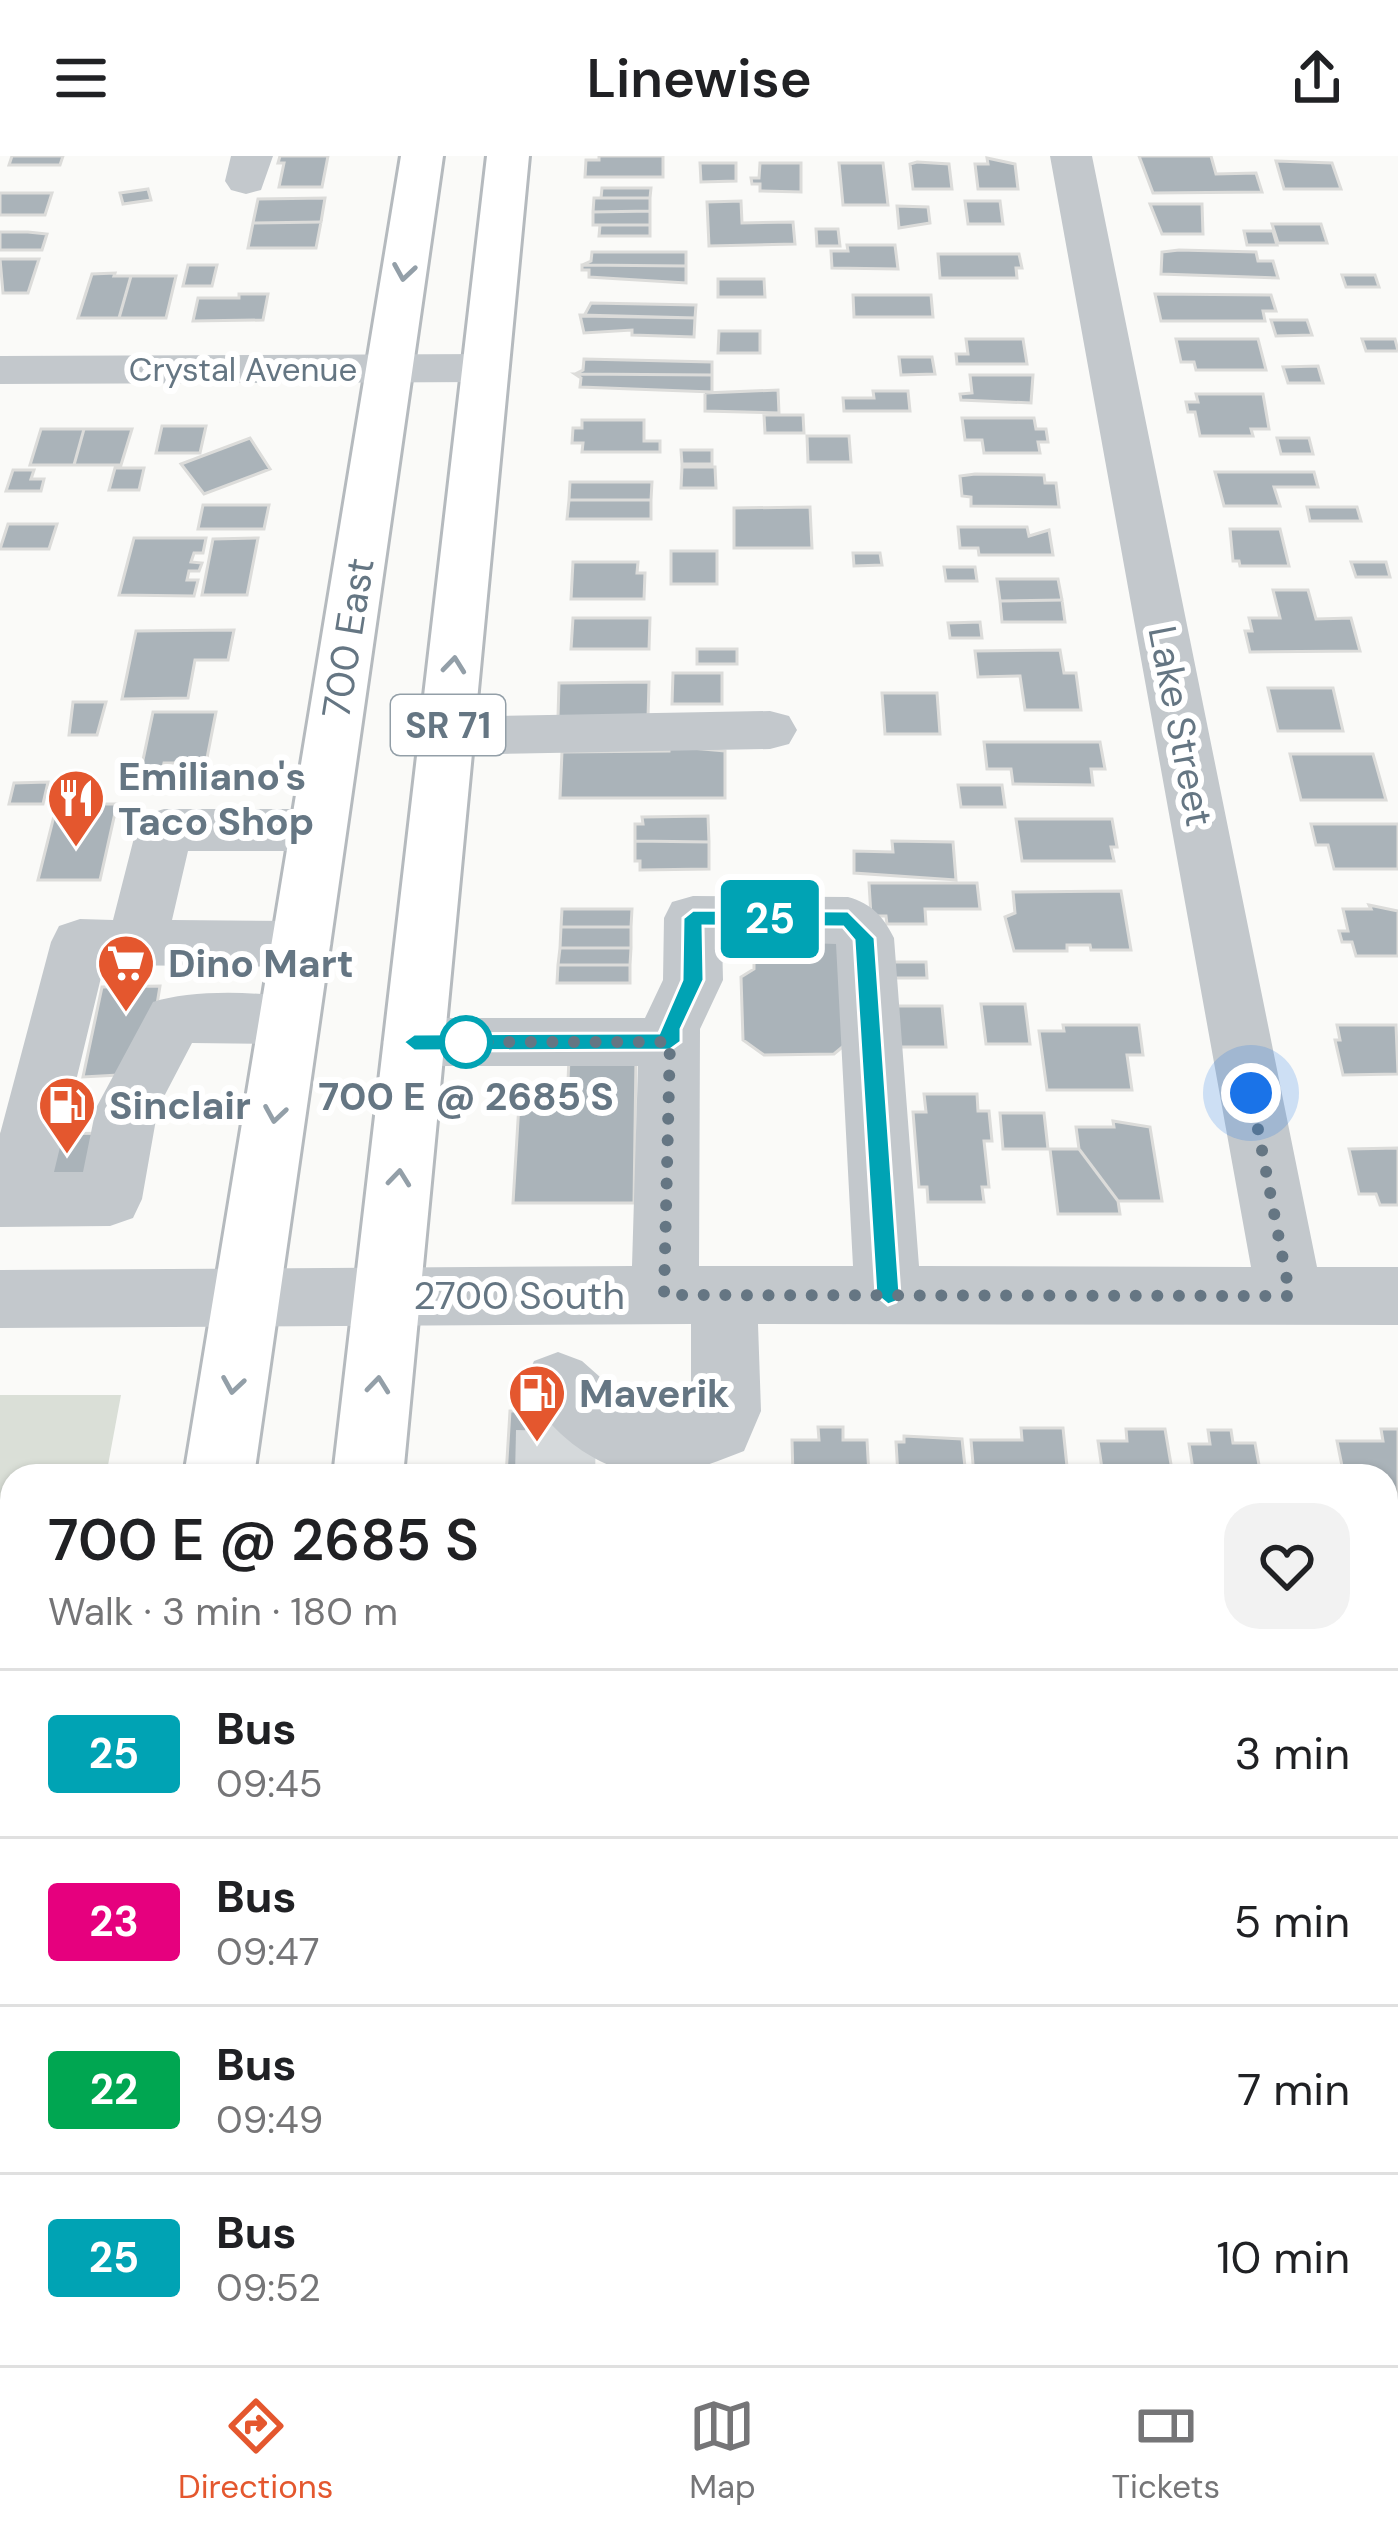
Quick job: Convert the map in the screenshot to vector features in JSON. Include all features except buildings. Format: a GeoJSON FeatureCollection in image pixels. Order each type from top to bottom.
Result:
{"type":"FeatureCollection","features":[{"type":"Feature","properties":{"kind":"main road","name":"700 East"},"geometry":{"type":"LineString","coordinates":[[221,1464],[422,156]]}},
{"type":"Feature","properties":{"kind":"main road","name":"SR 71"},"geometry":{"type":"LineString","coordinates":[[369,1464],[508,156]]}},
{"type":"Feature","properties":{"kind":"street","name":"Lake Street"},"geometry":{"type":"LineString","coordinates":[[1072,156],[1290,1296]]}},
{"type":"Feature","properties":{"kind":"street","name":"Crystal Avenue"},"geometry":{"type":"LineString","coordinates":[[0,370],[486,368]]}},
{"type":"Feature","properties":{"kind":"street"},"geometry":{"type":"LineString","coordinates":[[446,736],[770,730]]}},
{"type":"Feature","properties":{"kind":"street"},"geometry":{"type":"LineString","coordinates":[[175,1019],[164,943],[164,830],[318,830]]}},
{"type":"Feature","properties":{"kind":"street"},"geometry":{"type":"LineString","coordinates":[[561,1295],[557,1397],[608,1433],[649,1444],[693,1439],[719,1430],[726,1411],[694,1295],[670,1042],[670,1029],[693,980],[693,918],[848,919],[865,938],[888,1295]]}},
{"type":"Feature","properties":{"kind":"street"},"geometry":{"type":"LineString","coordinates":[[2,1299],[25,1200],[61,1108],[80,942],[301,944]]}},
{"type":"Feature","properties":{"kind":"street"},"geometry":{"type":"LineString","coordinates":[[61,1108],[175,1019],[289,1021]]}},
{"type":"Feature","properties":{"kind":"street"},"geometry":{"type":"LineString","coordinates":[[414,1042],[670,1042]]}},
{"type":"Feature","properties":{"kind":"street"},"geometry":{"type":"LineString","coordinates":[[25,1200],[110,1199],[61,1108]]}},
{"type":"Feature","properties":{"kind":"street","name":"2700 South"},"geometry":{"type":"LineString","coordinates":[[2,1299],[248,1294],[1398,1296]]}},
{"type":"Feature","properties":{"kind":"shaded area"},"geometry":{"type":"Polygon","coordinates":[[[0,1395],[121,1395],[108,1464],[0,1464],[0,1395]]]}},
{"type":"Feature","properties":{"kind":"tunnel"},"geometry":{"type":"LineString","coordinates":[[556,1434],[557,1411]]}},
{"type":"Feature","properties":{"kind":"tunnel"},"geometry":{"type":"LineString","coordinates":[[555,1464],[556,1431]]}},
{"type":"Feature","properties":{"kind":"bus line","name":"25"},"geometry":{"type":"LineString","coordinates":[[414,1042],[670,1042],[670,1029],[693,980],[693,918],[848,919],[865,938],[888,1295]]}},
{"type":"Feature","properties":{"kind":"place","name":"Emiliano's Taco Shop"},"geometry":{"type":"Point","coordinates":[76,849]}},
{"type":"Feature","properties":{"kind":"place","name":"Dino Mart"},"geometry":{"type":"Point","coordinates":[126,1014]}},
{"type":"Feature","properties":{"kind":"place","name":"700 E @ 2685 S"},"geometry":{"type":"Point","coordinates":[466,1042]}},
{"type":"Feature","properties":{"kind":"place","name":"Sinclair"},"geometry":{"type":"Point","coordinates":[67,1156]}},
{"type":"Feature","properties":{"kind":"place","name":"Maverik"},"geometry":{"type":"Point","coordinates":[537,1444]}},
{"type":"Feature","properties":{"kind":"route"},"geometry":{"type":"LineString","coordinates":[[466,1042],[670,1042],[664,1295],[1290,1296],[1251,1093]]}}]}
